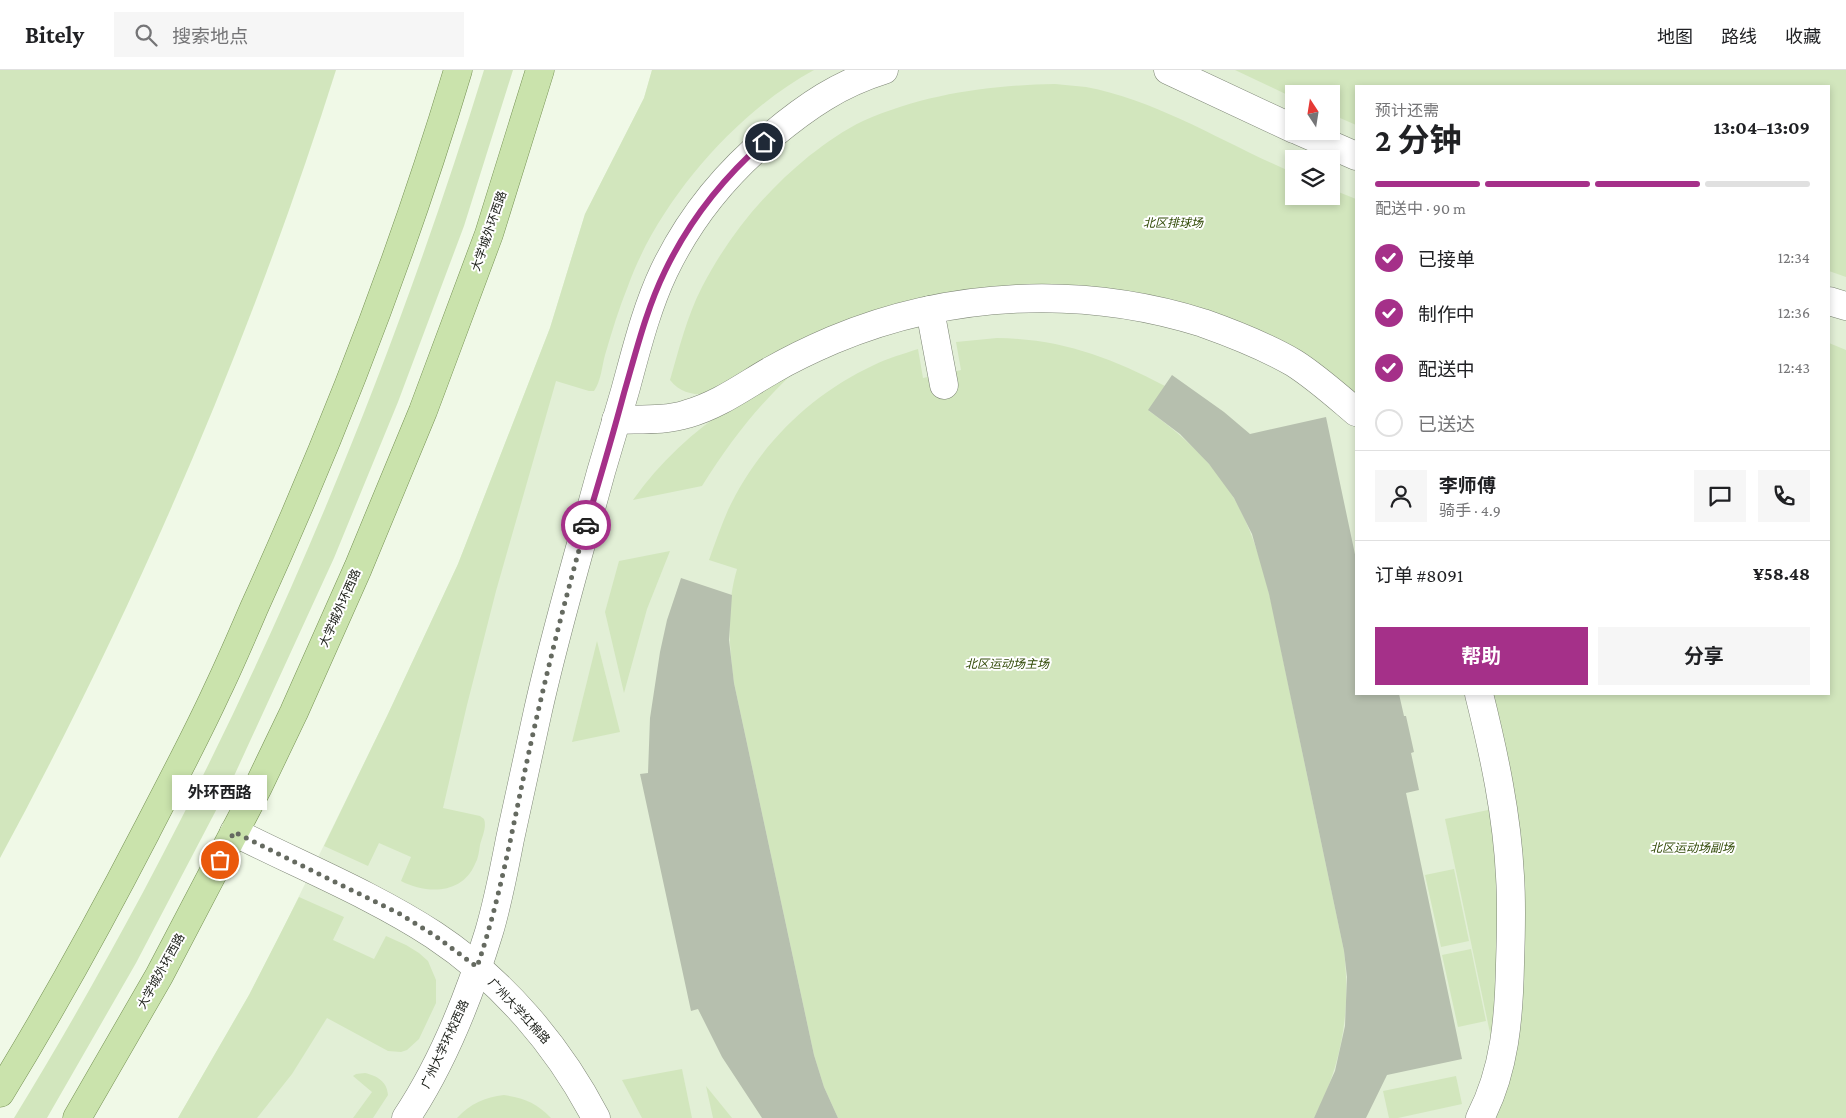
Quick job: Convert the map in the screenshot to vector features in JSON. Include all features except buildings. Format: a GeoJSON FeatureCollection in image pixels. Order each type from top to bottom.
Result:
{"type":"FeatureCollection","features":[{"type":"Feature","properties":{"kind":"main road"},"geometry":{"type":"LineString","coordinates":[[0,1094],[92,934],[182,762],[216,693],[277,558],[366,341],[431,157],[458,70]]}},
{"type":"Feature","properties":{"kind":"main road","name":"大学城外环西路"},"geometry":{"type":"LineString","coordinates":[[77,1118],[159,976],[234,832],[294,712],[358,568],[423,411],[489,234],[540,70]]}},
{"type":"Feature","properties":{"kind":"lane","name":"广州大学环校西路"},"geometry":{"type":"LineString","coordinates":[[406,1118],[422,1094],[463,1008],[489,931],[503,877],[533,733],[553,649],[642,330],[665,269],[717,188],[739,164],[794,116],[844,85],[884,70]]}},
{"type":"Feature","properties":{"kind":"lane"},"geometry":{"type":"LineString","coordinates":[[1168,70],[1285,125]]}},
{"type":"Feature","properties":{"kind":"lane"},"geometry":{"type":"LineString","coordinates":[[1320,140],[1355,156]]}},
{"type":"Feature","properties":{"kind":"lane"},"geometry":{"type":"LineString","coordinates":[[616,420],[672,418],[703,409],[730,396],[774,369],[832,340],[888,320],[930,310],[984,301],[1045,297],[1101,301],[1160,311],[1214,327],[1271,351],[1314,377],[1355,411]]}},
{"type":"Feature","properties":{"kind":"lane"},"geometry":{"type":"LineString","coordinates":[[1830,301],[1846,306]]}},
{"type":"Feature","properties":{"kind":"lane"},"geometry":{"type":"LineString","coordinates":[[930,310],[944,385]]}},
{"type":"Feature","properties":{"kind":"lane"},"geometry":{"type":"LineString","coordinates":[[1479,695],[1489,734],[1503,811],[1511,903],[1510,992],[1504,1046],[1491,1093],[1480,1118]]}},
{"type":"Feature","properties":{"kind":"lane","name":"广州大学红棉路"},"geometry":{"type":"LineString","coordinates":[[234,832],[400,914],[434,935],[477,967],[530,1021],[562,1060],[596,1118]]}},
{"type":"Feature","properties":{"kind":"shaded area"},"geometry":{"type":"Polygon","coordinates":[[[652,70],[1846,70],[1846,1118],[178,1118],[249,995],[388,714],[458,564],[550,328],[585,214],[644,98],[652,70]]]}},
{"type":"Feature","properties":{"kind":"green space"},"geometry":{"type":"Polygon","coordinates":[[[0,70],[336,70],[266,273],[228,373],[187,472],[98,667],[0,858],[0,70]]]}},
{"type":"Feature","properties":{"kind":"green space"},"geometry":{"type":"Polygon","coordinates":[[[484,70],[513,70],[464,226],[398,402],[334,558],[234,776],[136,963],[47,1118],[14,1118],[87,994],[156,868],[221,739],[282,609],[338,476],[391,342],[440,207],[484,70]]]}},
{"type":"Feature","properties":{"kind":"green space"},"geometry":{"type":"Polygon","coordinates":[[[652,70],[814,70],[785,88],[756,110],[703,162],[679,192],[641,254],[619,311],[600,378],[594,391],[556,381],[496,591],[443,808],[480,816],[484,819],[485,829],[478,858],[469,874],[461,882],[443,889],[421,888],[401,881],[411,857],[379,843],[368,866],[324,846],[458,564],[550,328],[585,214],[644,98],[652,70]]]}},
{"type":"Feature","properties":{"kind":"green space"},"geometry":{"type":"Polygon","coordinates":[[[1235,70],[1846,70],[1846,277],[1830,271],[1830,85],[1355,85],[1355,125],[1340,118],[1340,85],[1285,85],[1285,94],[1235,70]]]}},
{"type":"Feature","properties":{"kind":"green space","name":"北区排球场"},"geometry":{"type":"Polygon","coordinates":[[[1055,84],[1086,87],[1140,102],[1192,124],[1285,169],[1285,205],[1340,205],[1340,193],[1355,199],[1355,399],[1297,355],[1015,289],[705,395],[686,392],[670,380],[692,309],[702,287],[724,250],[762,200],[809,156],[835,137],[863,121],[886,112],[933,98],[1006,86],[1055,84]]]}},
{"type":"Feature","properties":{"kind":"green space","name":"北区运动场主场"},"geometry":{"type":"Polygon","coordinates":[[[997,338],[1042,342],[1084,351],[1124,366],[1165,386],[1149,411],[1185,440],[1207,462],[1227,487],[1246,522],[1269,592],[1344,951],[1346,995],[1342,1037],[1338,1058],[1324,1098],[1314,1118],[838,1118],[824,1087],[814,1055],[734,683],[730,612],[737,569],[709,560],[720,528],[740,487],[771,444],[808,407],[851,377],[885,360],[918,349],[923,378],[961,370],[956,342],[997,338]]]}},
{"type":"Feature","properties":{"kind":"green space","name":"北区运动场副场"},"geometry":{"type":"Polygon","coordinates":[[[1830,343],[1846,350],[1846,1118],[1490,1118],[1508,1071],[1489,695],[1830,695],[1830,343]]]}},
{"type":"Feature","properties":{"kind":"green space"},"geometry":{"type":"Polygon","coordinates":[[[793,373],[744,427],[702,486],[633,500],[666,460],[704,426],[739,401],[793,373]]]}},
{"type":"Feature","properties":{"kind":"green space"},"geometry":{"type":"Polygon","coordinates":[[[670,551],[647,609],[624,693],[605,612],[619,561],[670,551]]]}},
{"type":"Feature","properties":{"kind":"green space"},"geometry":{"type":"Polygon","coordinates":[[[597,641],[620,732],[572,742],[597,641]]]}},
{"type":"Feature","properties":{"kind":"green space"},"geometry":{"type":"Polygon","coordinates":[[[1493,809],[1502,886],[1494,1052],[1445,819],[1493,809]]]}},
{"type":"Feature","properties":{"kind":"green space"},"geometry":{"type":"Polygon","coordinates":[[[1454,869],[1469,941],[1441,947],[1425,875],[1454,869]]]}},
{"type":"Feature","properties":{"kind":"green space"},"geometry":{"type":"Polygon","coordinates":[[[299,897],[344,917],[333,940],[374,959],[386,936],[406,945],[428,961],[436,980],[436,1003],[419,1039],[407,1050],[401,1052],[388,1051],[327,1018],[292,1074],[257,1118],[178,1118],[249,995],[299,897]]]}},
{"type":"Feature","properties":{"kind":"green space"},"geometry":{"type":"Polygon","coordinates":[[[1471,949],[1486,1021],[1458,1027],[1442,955],[1471,949]]]}},
{"type":"Feature","properties":{"kind":"green space"},"geometry":{"type":"Polygon","coordinates":[[[682,1069],[692,1118],[642,1118],[622,1080],[682,1069]]]}},
{"type":"Feature","properties":{"kind":"green space"},"geometry":{"type":"Polygon","coordinates":[[[365,1073],[381,1080],[386,1086],[388,1095],[373,1118],[353,1118],[372,1092],[353,1076],[365,1073]]]}},
{"type":"Feature","properties":{"kind":"green space"},"geometry":{"type":"Polygon","coordinates":[[[1456,1076],[1462,1104],[1398,1118],[1389,1118],[1383,1091],[1456,1076]]]}},
{"type":"Feature","properties":{"kind":"green space"},"geometry":{"type":"Polygon","coordinates":[[[706,1086],[732,1118],[713,1118],[706,1086]]]}},
{"type":"Feature","properties":{"kind":"green space"},"geometry":{"type":"Polygon","coordinates":[[[504,1095],[530,1102],[541,1108],[551,1118],[457,1118],[478,1102],[490,1097],[504,1095]]]}},
{"type":"Feature","properties":{"kind":"way so far"},"geometry":{"type":"LineString","coordinates":[[220,860],[234,832],[400,914],[434,935],[477,967],[489,931],[505,868],[537,714],[586,525]]}},
{"type":"Feature","properties":{"kind":"place","name":"外环西路"},"geometry":{"type":"Point","coordinates":[220,860]}},
{"type":"Feature","properties":{"kind":"route"},"geometry":{"type":"LineString","coordinates":[[586,525],[642,330],[665,269],[695,219],[717,188],[739,164],[764,142]]}}]}
